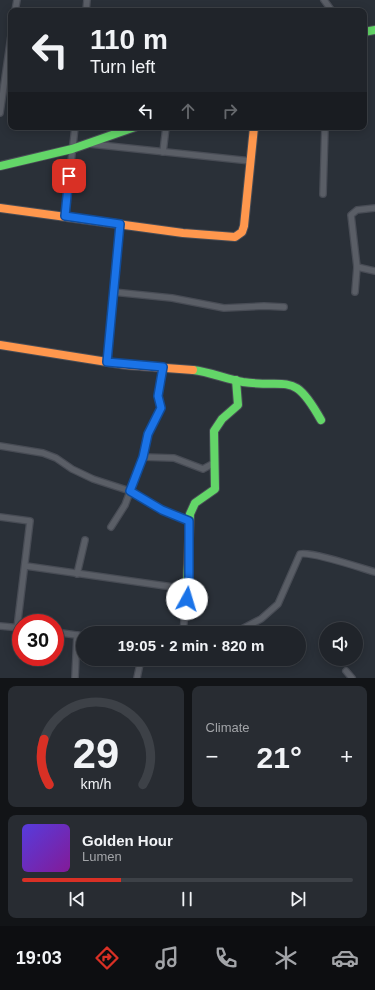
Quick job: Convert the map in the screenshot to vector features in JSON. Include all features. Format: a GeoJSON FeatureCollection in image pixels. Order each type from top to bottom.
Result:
{"type":"FeatureCollection","features":[{"type":"Feature","properties":{"kind":"street"},"geometry":{"type":"LineString","coordinates":[[0,113],[8,57]]}},
{"type":"Feature","properties":{"kind":"street"},"geometry":{"type":"LineString","coordinates":[[65,216],[75,130]]}},
{"type":"Feature","properties":{"kind":"street"},"geometry":{"type":"LineString","coordinates":[[0,166],[72,149],[127,130]]}},
{"type":"Feature","properties":{"kind":"street"},"geometry":{"type":"LineString","coordinates":[[163,152],[166,130]]}},
{"type":"Feature","properties":{"kind":"street"},"geometry":{"type":"LineString","coordinates":[[0,208],[231,238],[239,236],[244,226],[254,130]]}},
{"type":"Feature","properties":{"kind":"street"},"geometry":{"type":"LineString","coordinates":[[323,194],[325,130]]}},
{"type":"Feature","properties":{"kind":"street"},"geometry":{"type":"LineString","coordinates":[[88,144],[251,161]]}},
{"type":"Feature","properties":{"kind":"street"},"geometry":{"type":"LineString","coordinates":[[355,292],[357,267],[350,215],[357,210],[375,208]]}},
{"type":"Feature","properties":{"kind":"street"},"geometry":{"type":"LineString","coordinates":[[107,362],[120,224]]}},
{"type":"Feature","properties":{"kind":"street"},"geometry":{"type":"LineString","coordinates":[[357,267],[375,271]]}},
{"type":"Feature","properties":{"kind":"street"},"geometry":{"type":"LineString","coordinates":[[113,292],[172,298],[224,308],[264,306],[284,307]]}},
{"type":"Feature","properties":{"kind":"street"},"geometry":{"type":"LineString","coordinates":[[0,345],[107,362],[200,371],[236,380],[259,383],[279,381],[294,386],[308,397],[321,420]]}},
{"type":"Feature","properties":{"kind":"street"},"geometry":{"type":"LineString","coordinates":[[111,527],[123,509],[143,457],[148,434],[161,408],[158,396],[163,367]]}},
{"type":"Feature","properties":{"kind":"street"},"geometry":{"type":"LineString","coordinates":[[184,626],[189,578],[189,521],[195,502],[215,489],[214,432],[222,419],[238,406],[236,380]]}},
{"type":"Feature","properties":{"kind":"street"},"geometry":{"type":"LineString","coordinates":[[0,446],[43,453],[56,458],[68,468],[93,479],[130,491],[162,510],[189,521]]}},
{"type":"Feature","properties":{"kind":"street"},"geometry":{"type":"LineString","coordinates":[[143,457],[174,458],[203,469],[214,463]]}},
{"type":"Feature","properties":{"kind":"street"},"geometry":{"type":"LineString","coordinates":[[0,517],[30,521],[21,614]]}},
{"type":"Feature","properties":{"kind":"street"},"geometry":{"type":"LineString","coordinates":[[77,574],[85,540]]}},
{"type":"Feature","properties":{"kind":"street"},"geometry":{"type":"LineString","coordinates":[[248,626],[261,619],[278,604],[300,554],[303,553],[321,557],[375,572]]}},
{"type":"Feature","properties":{"kind":"street"},"geometry":{"type":"LineString","coordinates":[[26,566],[187,589]]}},
{"type":"Feature","properties":{"kind":"street"},"geometry":{"type":"LineString","coordinates":[[0,626],[12,627]]}},
{"type":"Feature","properties":{"kind":"street"},"geometry":{"type":"LineString","coordinates":[[64,633],[76,635]]}},
{"type":"Feature","properties":{"kind":"street"},"geometry":{"type":"LineString","coordinates":[[75,678],[76,666]]}},
{"type":"Feature","properties":{"kind":"street"},"geometry":{"type":"LineString","coordinates":[[137,678],[140,666]]}},
{"type":"Feature","properties":{"kind":"street"},"geometry":{"type":"LineString","coordinates":[[346,671],[352,678]]}},
{"type":"Feature","properties":{"kind":"traffic: fast"},"geometry":{"type":"LineString","coordinates":[[367,31],[375,30]]}},
{"type":"Feature","properties":{"kind":"traffic: fast"},"geometry":{"type":"LineString","coordinates":[[0,166],[72,149],[126,130]]}},
{"type":"Feature","properties":{"kind":"traffic: fast"},"geometry":{"type":"LineString","coordinates":[[193,370],[243,382],[289,385],[304,394],[312,404],[321,420]]}},
{"type":"Feature","properties":{"kind":"traffic: fast"},"geometry":{"type":"LineString","coordinates":[[187,589],[190,514],[195,503],[215,489],[214,431],[222,419],[238,405],[236,380]]}},
{"type":"Feature","properties":{"kind":"traffic: slow"},"geometry":{"type":"LineString","coordinates":[[0,208],[183,233],[235,237],[242,232],[244,226],[254,130]]}},
{"type":"Feature","properties":{"kind":"traffic: slow"},"geometry":{"type":"LineString","coordinates":[[0,345],[126,365],[193,370]]}},
{"type":"Feature","properties":{"kind":"route"},"geometry":{"type":"LineString","coordinates":[[69,176],[65,216],[120,224],[107,362],[126,365],[163,367],[158,396],[161,408],[148,434],[143,450],[143,457],[130,491],[162,510],[189,521],[189,578],[187,599]]}}]}
